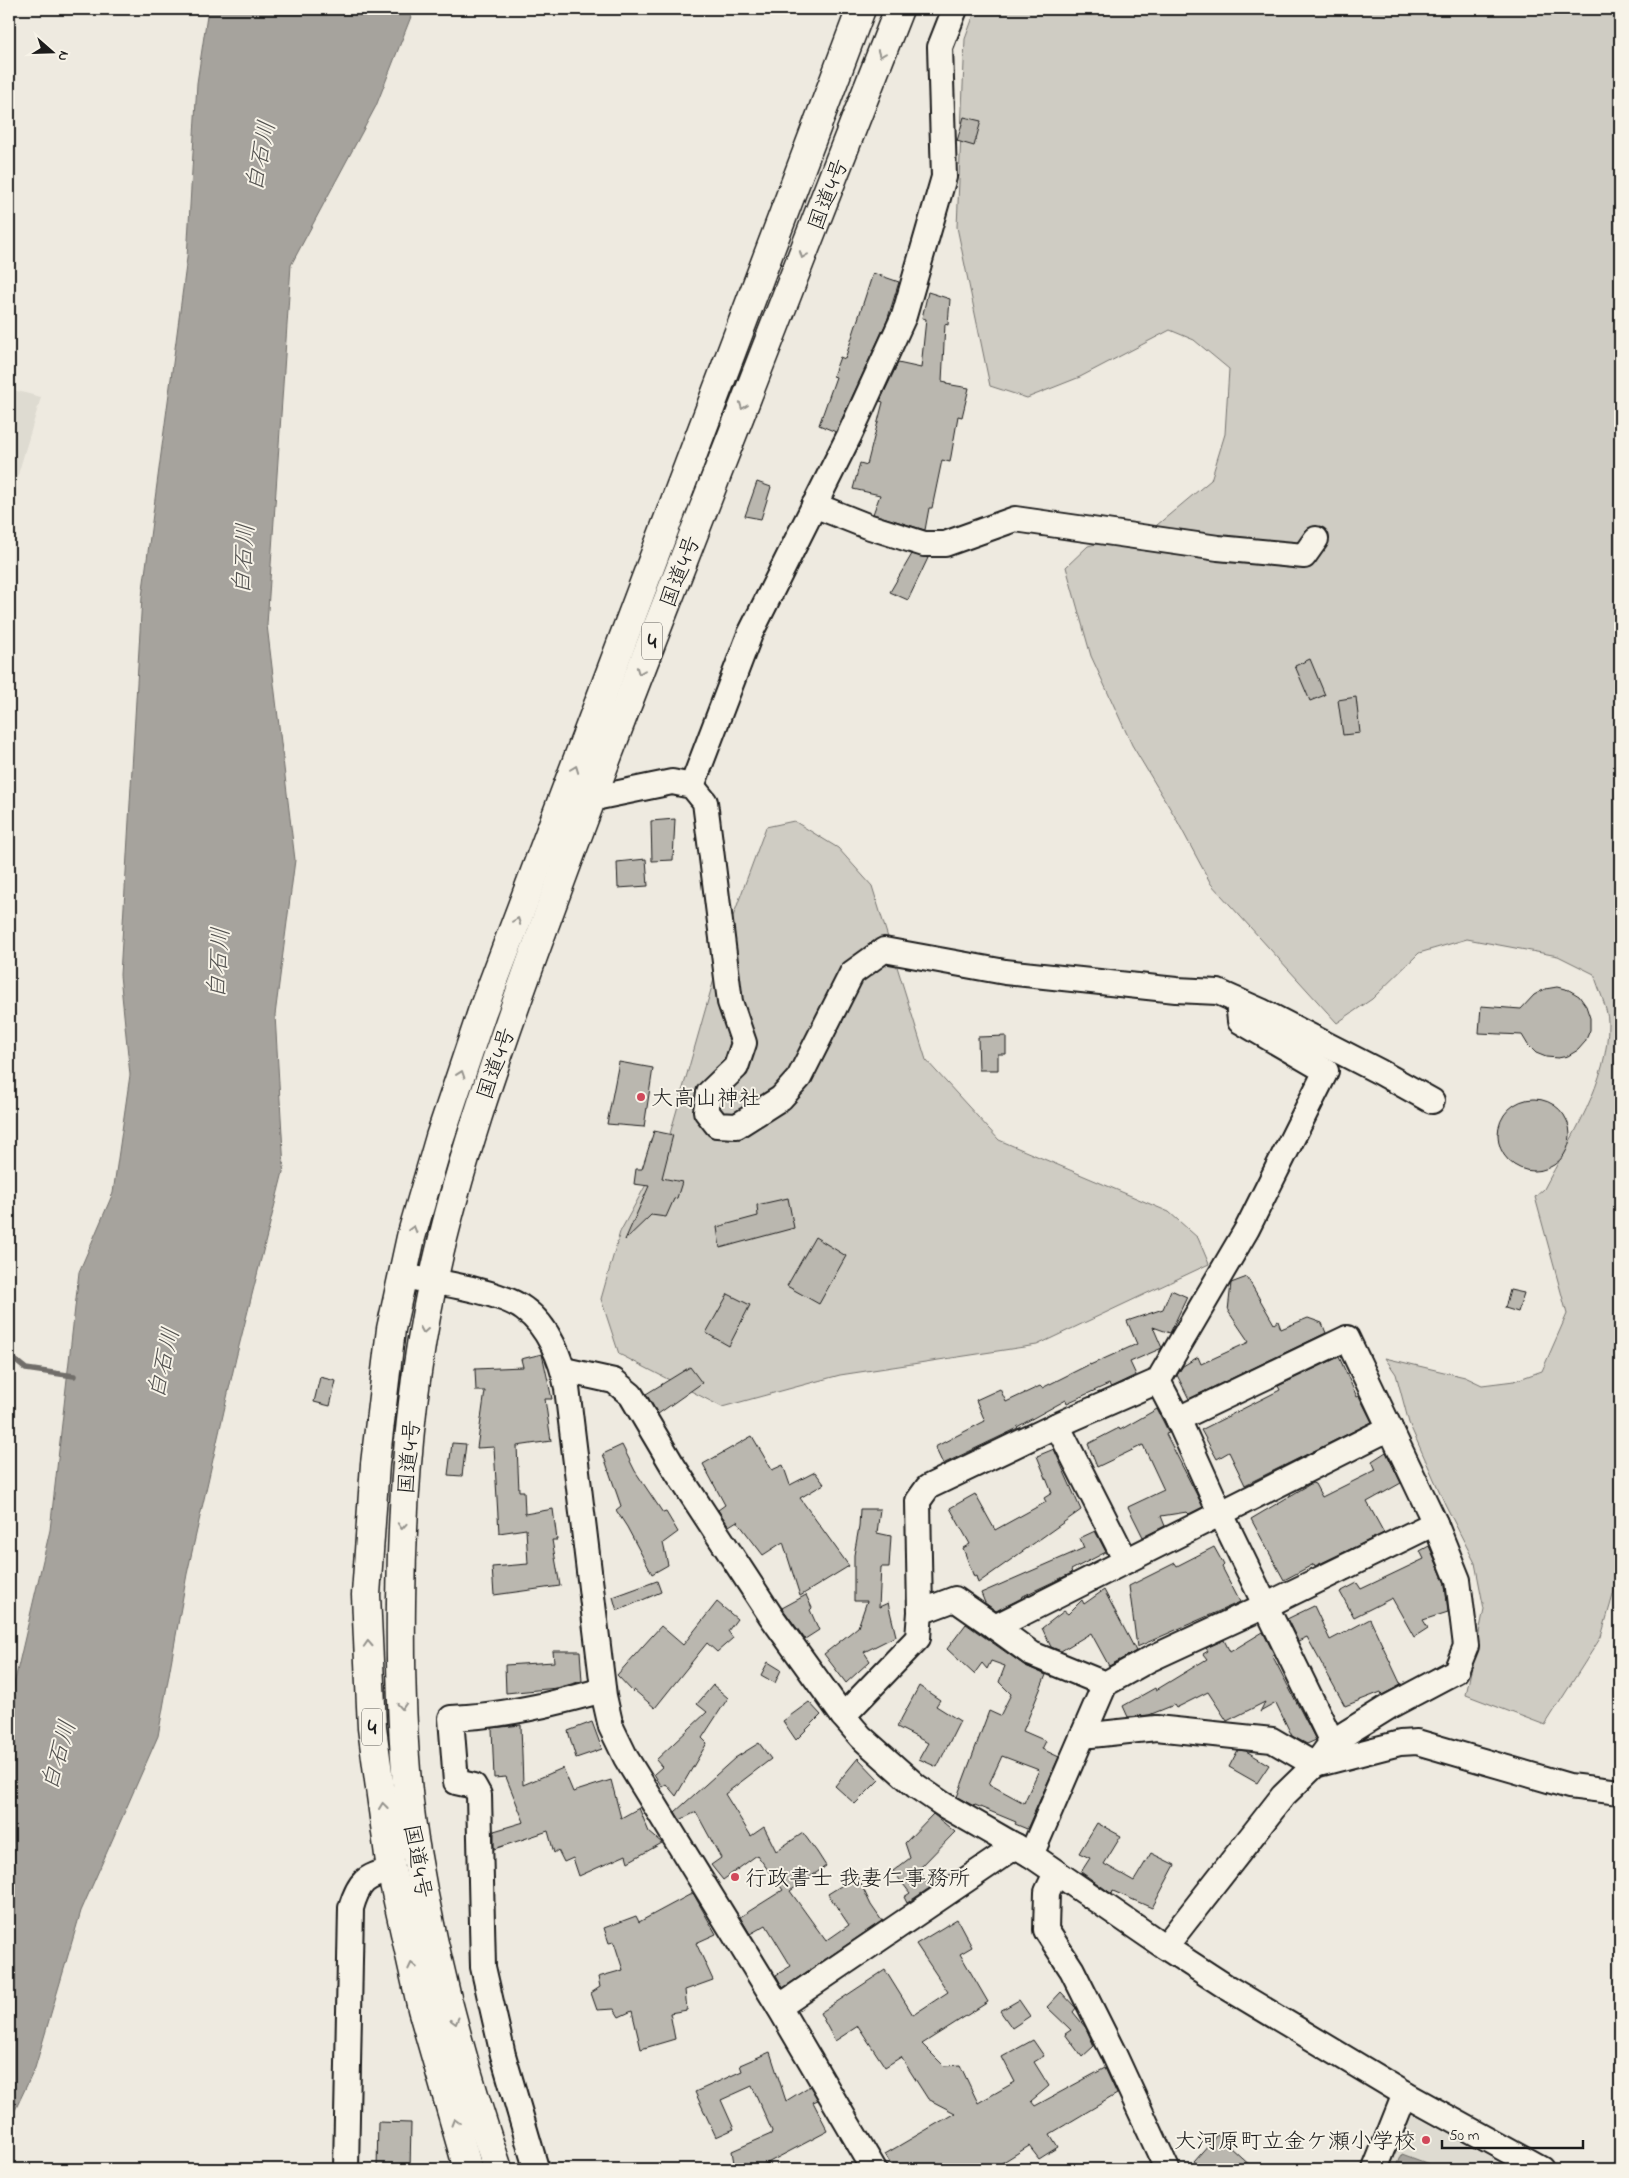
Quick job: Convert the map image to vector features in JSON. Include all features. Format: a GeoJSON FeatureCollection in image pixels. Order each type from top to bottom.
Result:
{"type":"FeatureCollection","features":[{"type":"Feature","properties":{"kind":"highway","name":"国道4号"},"geometry":{"type":"LineString","coordinates":[[468,2169],[422,2009],[391,1870],[372,1728],[366,1595],[376,1454],[391,1329],[402,1276],[440,1137],[482,1012],[861,9]]}},
{"type":"Feature","properties":{"kind":"highway","name":"国道4号"},"geometry":{"type":"LineString","coordinates":[[498,2169],[466,2064],[430,1924],[414,1840],[405,1766],[401,1661],[402,1530],[406,1469],[416,1380],[432,1282],[464,1160],[492,1067],[590,799],[899,9]]}},
{"type":"Feature","properties":{"kind":"street"},"geometry":{"type":"LineString","coordinates":[[692,786],[750,634],[904,316],[944,177],[940,47],[955,9]]}},
{"type":"Feature","properties":{"kind":"street"},"geometry":{"type":"LineString","coordinates":[[814,505],[867,526],[924,544],[945,544],[1015,519],[1218,548],[1304,556],[1316,539]]}},
{"type":"Feature","properties":{"kind":"street"},"geometry":{"type":"LineString","coordinates":[[590,799],[672,782],[692,786],[704,802],[730,1002],[744,1043],[736,1067],[709,1092],[706,1112],[717,1125],[737,1126],[781,1098],[799,1078],[852,973],[884,950],[1005,972],[1176,990],[1218,992],[1372,1067],[1432,1101]]}},
{"type":"Feature","properties":{"kind":"street"},"geometry":{"type":"LineString","coordinates":[[843,1716],[918,1638],[920,1612],[918,1501],[928,1487],[1057,1425],[1158,1381],[1247,1229],[1326,1071],[1240,1021],[1238,1001]]}},
{"type":"Feature","properties":{"kind":"street"},"geometry":{"type":"LineString","coordinates":[[402,1276],[490,1294],[524,1308],[546,1333],[564,1370],[603,1690],[611,1728],[626,1758],[779,2008],[874,2169]]}},
{"type":"Feature","properties":{"kind":"street"},"geometry":{"type":"LineString","coordinates":[[1165,1947],[1283,1796],[1314,1765],[1332,1742],[1390,1706],[1456,1671],[1466,1646],[1458,1580],[1435,1523],[1348,1338],[1178,1419]]}},
{"type":"Feature","properties":{"kind":"street"},"geometry":{"type":"LineString","coordinates":[[564,1370],[614,1381],[631,1395],[673,1466],[771,1616],[843,1716],[861,1737],[916,1786],[944,1805],[1024,1851],[1165,1947],[1405,2094],[1541,2169]]}},
{"type":"Feature","properties":{"kind":"street"},"geometry":{"type":"LineString","coordinates":[[1158,1381],[1178,1419],[1221,1513],[1332,1742]]}},
{"type":"Feature","properties":{"kind":"street"},"geometry":{"type":"LineString","coordinates":[[1057,1425],[1126,1561]]}},
{"type":"Feature","properties":{"kind":"street"},"geometry":{"type":"LineString","coordinates":[[995,1627],[1390,1428]]}},
{"type":"Feature","properties":{"kind":"street"},"geometry":{"type":"LineString","coordinates":[[779,2008],[1024,1851],[1082,1736],[1105,1684],[1150,1659],[1267,1606],[1435,1523]]}},
{"type":"Feature","properties":{"kind":"street"},"geometry":{"type":"LineString","coordinates":[[920,1612],[955,1599],[1032,1654],[1105,1684]]}},
{"type":"Feature","properties":{"kind":"street"},"geometry":{"type":"LineString","coordinates":[[535,2169],[503,2055],[483,1967],[479,1795],[474,1786],[456,1782],[451,1718],[496,1715],[542,1706],[603,1690]]}},
{"type":"Feature","properties":{"kind":"street"},"geometry":{"type":"LineString","coordinates":[[1082,1736],[1156,1728],[1272,1740],[1314,1765],[1400,1743],[1417,1742],[1569,1786],[1620,1792]]}},
{"type":"Feature","properties":{"kind":"street"},"geometry":{"type":"LineString","coordinates":[[346,2169],[351,1908],[356,1893],[364,1880],[370,1876],[391,1870]]}},
{"type":"Feature","properties":{"kind":"street"},"geometry":{"type":"LineString","coordinates":[[1056,1873],[1047,1892],[1046,1930],[1072,1970],[1167,2169]]}},
{"type":"Feature","properties":{"kind":"street"},"geometry":{"type":"LineString","coordinates":[[1376,2169],[1405,2094]]}},
{"type":"Feature","properties":{"kind":"shaded area"},"geometry":{"type":"Polygon","coordinates":[[[976,9],[1620,9],[1620,1571],[1601,1637],[1545,1725],[1466,1695],[1484,1609],[1475,1563],[1445,1504],[1409,1423],[1396,1374],[1385,1358],[1465,1377],[1482,1385],[1514,1381],[1542,1371],[1567,1314],[1535,1197],[1544,1189],[1576,1129],[1595,1087],[1607,1044],[1608,1017],[1603,998],[1594,974],[1558,956],[1467,939],[1419,953],[1372,999],[1337,1023],[1211,884],[1174,815],[1132,745],[1091,656],[1066,567],[1088,546],[1151,530],[1211,480],[1225,434],[1229,369],[1194,340],[1170,330],[1080,377],[1027,398],[990,386],[957,227],[965,39],[976,9]]]}},
{"type":"Feature","properties":{"kind":"shaded area"},"geometry":{"type":"Polygon","coordinates":[[[9,389],[41,397],[9,505],[9,389]]]}},
{"type":"Feature","properties":{"kind":"shaded area"},"geometry":{"type":"Polygon","coordinates":[[[794,821],[838,848],[872,886],[926,1060],[999,1140],[1169,1212],[1198,1238],[1209,1264],[1037,1345],[840,1375],[722,1407],[619,1354],[601,1299],[620,1232],[666,1148],[728,930],[766,827],[794,821]]]}},
{"type":"Feature","properties":{"kind":"shaded area","name":"大河原町立金ケ瀬小学校"},"geometry":{"type":"Polygon","coordinates":[[[1405,2111],[1511,2169],[1384,2169],[1405,2111]]]}},
{"type":"Feature","properties":{"kind":"water","name":"白石川"},"geometry":{"type":"Polygon","coordinates":[[[208,9],[414,9],[376,106],[291,265],[267,625],[295,860],[275,1015],[284,1168],[236,1358],[187,1574],[158,1736],[81,1911],[35,2068],[9,2123],[9,1706],[50,1530],[79,1272],[113,1193],[130,1075],[120,975],[142,597],[187,258],[197,83],[208,9]]]}},
{"type":"Feature","properties":{"kind":"water"},"geometry":{"type":"Polygon","coordinates":[[[1402,2154],[1429,2164],[1427,2169],[1396,2169],[1402,2154]]]}},
{"type":"Feature","properties":{"kind":"building"},"geometry":{"type":"Polygon","coordinates":[[[964,117],[981,121],[974,146],[957,141],[964,117]]]}},
{"type":"Feature","properties":{"kind":"building"},"geometry":{"type":"Polygon","coordinates":[[[873,273],[899,282],[887,321],[836,432],[819,425],[836,377],[833,376],[840,357],[845,359],[873,273]]]}},
{"type":"Feature","properties":{"kind":"building"},"geometry":{"type":"Polygon","coordinates":[[[928,292],[950,299],[948,325],[945,324],[942,381],[947,382],[946,384],[969,388],[962,417],[958,416],[950,462],[942,460],[932,508],[929,508],[925,530],[873,514],[880,495],[853,489],[860,463],[867,465],[883,402],[880,401],[898,363],[921,368],[926,319],[922,318],[928,292]]]}},
{"type":"Feature","properties":{"kind":"building"},"geometry":{"type":"Polygon","coordinates":[[[757,482],[771,487],[761,519],[745,516],[757,482]]]}},
{"type":"Feature","properties":{"kind":"building"},"geometry":{"type":"Polygon","coordinates":[[[912,554],[928,558],[908,600],[890,592],[912,554]]]}},
{"type":"Feature","properties":{"kind":"building"},"geometry":{"type":"Polygon","coordinates":[[[1310,659],[1325,695],[1310,701],[1295,666],[1310,659]]]}},
{"type":"Feature","properties":{"kind":"building"},"geometry":{"type":"Polygon","coordinates":[[[1356,697],[1360,733],[1343,735],[1338,700],[1356,697]]]}},
{"type":"Feature","properties":{"kind":"building"},"geometry":{"type":"Polygon","coordinates":[[[675,819],[673,860],[652,861],[651,821],[675,819]]]}},
{"type":"Feature","properties":{"kind":"building"},"geometry":{"type":"Polygon","coordinates":[[[646,859],[648,886],[618,888],[617,862],[646,859]]]}},
{"type":"Feature","properties":{"kind":"building"},"geometry":{"type":"Polygon","coordinates":[[[1557,987],[1569,990],[1579,996],[1586,1006],[1590,1018],[1590,1030],[1585,1042],[1578,1050],[1568,1056],[1558,1058],[1546,1057],[1536,1053],[1522,1035],[1479,1033],[1481,1006],[1521,1009],[1534,995],[1545,989],[1557,987]]]}},
{"type":"Feature","properties":{"kind":"building"},"geometry":{"type":"Polygon","coordinates":[[[1006,1036],[1006,1054],[998,1054],[998,1070],[979,1070],[978,1037],[1006,1036]]]}},
{"type":"Feature","properties":{"kind":"building"},"geometry":{"type":"Polygon","coordinates":[[[619,1062],[653,1068],[644,1127],[607,1124],[619,1062]]]}},
{"type":"Feature","properties":{"kind":"building"},"geometry":{"type":"Polygon","coordinates":[[[1534,1099],[1554,1105],[1564,1115],[1570,1135],[1564,1155],[1554,1165],[1534,1171],[1514,1165],[1504,1155],[1498,1135],[1504,1115],[1514,1105],[1534,1099]]]}},
{"type":"Feature","properties":{"kind":"building"},"geometry":{"type":"Polygon","coordinates":[[[654,1131],[673,1135],[662,1178],[682,1182],[677,1198],[674,1199],[666,1217],[651,1215],[625,1240],[649,1186],[634,1184],[636,1169],[642,1169],[654,1131]]]}},
{"type":"Feature","properties":{"kind":"building"},"geometry":{"type":"Polygon","coordinates":[[[788,1198],[794,1228],[720,1248],[717,1227],[758,1216],[757,1205],[788,1198]]]}},
{"type":"Feature","properties":{"kind":"building"},"geometry":{"type":"Polygon","coordinates":[[[815,1237],[846,1256],[819,1304],[787,1286],[815,1237]]]}},
{"type":"Feature","properties":{"kind":"building"},"geometry":{"type":"Polygon","coordinates":[[[1247,1277],[1274,1324],[1278,1321],[1281,1329],[1308,1318],[1322,1323],[1326,1333],[1189,1399],[1177,1375],[1183,1366],[1198,1357],[1201,1364],[1249,1342],[1228,1311],[1231,1283],[1247,1277]]]}},
{"type":"Feature","properties":{"kind":"building"},"geometry":{"type":"Polygon","coordinates":[[[1171,1290],[1187,1297],[1170,1333],[1153,1327],[1162,1348],[1130,1362],[1136,1375],[1111,1387],[1109,1384],[1067,1403],[1066,1400],[1018,1428],[943,1464],[935,1447],[985,1421],[976,1400],[1000,1389],[1006,1402],[1040,1386],[1042,1388],[1090,1364],[1137,1344],[1127,1321],[1163,1309],[1171,1290]]]}},
{"type":"Feature","properties":{"kind":"building"},"geometry":{"type":"Polygon","coordinates":[[[1510,1290],[1524,1293],[1518,1312],[1505,1308],[1510,1290]]]}},
{"type":"Feature","properties":{"kind":"building"},"geometry":{"type":"Polygon","coordinates":[[[728,1294],[750,1305],[729,1346],[706,1333],[728,1294]]]}},
{"type":"Feature","properties":{"kind":"building"},"geometry":{"type":"Polygon","coordinates":[[[542,1354],[552,1399],[545,1399],[551,1441],[517,1446],[519,1491],[524,1491],[525,1514],[553,1509],[557,1540],[552,1540],[560,1586],[494,1595],[492,1567],[528,1564],[526,1529],[499,1533],[494,1447],[477,1448],[485,1391],[476,1391],[475,1369],[523,1367],[521,1359],[542,1354]]]}},
{"type":"Feature","properties":{"kind":"building"},"geometry":{"type":"Polygon","coordinates":[[[1339,1357],[1357,1397],[1359,1396],[1372,1422],[1245,1485],[1229,1452],[1217,1459],[1201,1430],[1280,1390],[1278,1386],[1339,1357]]]}},
{"type":"Feature","properties":{"kind":"building"},"geometry":{"type":"Polygon","coordinates":[[[690,1367],[702,1383],[658,1414],[646,1394],[690,1367]]]}},
{"type":"Feature","properties":{"kind":"building"},"geometry":{"type":"Polygon","coordinates":[[[320,1377],[336,1381],[330,1406],[314,1402],[320,1377]]]}},
{"type":"Feature","properties":{"kind":"building"},"geometry":{"type":"Polygon","coordinates":[[[1157,1409],[1169,1433],[1166,1434],[1203,1507],[1189,1514],[1187,1512],[1161,1516],[1165,1526],[1143,1537],[1128,1507],[1164,1490],[1143,1445],[1097,1467],[1088,1444],[1119,1428],[1120,1430],[1157,1409]]]}},
{"type":"Feature","properties":{"kind":"building"},"geometry":{"type":"Polygon","coordinates":[[[752,1436],[772,1470],[783,1465],[790,1485],[815,1472],[824,1484],[800,1498],[849,1566],[800,1596],[783,1542],[763,1555],[737,1521],[729,1526],[718,1510],[725,1505],[703,1464],[752,1436]]]}},
{"type":"Feature","properties":{"kind":"building"},"geometry":{"type":"Polygon","coordinates":[[[452,1443],[466,1444],[462,1476],[448,1475],[452,1443]]]}},
{"type":"Feature","properties":{"kind":"building"},"geometry":{"type":"Polygon","coordinates":[[[622,1445],[635,1471],[663,1513],[666,1512],[678,1532],[663,1543],[668,1565],[652,1574],[616,1510],[621,1506],[603,1454],[622,1445]]]}},
{"type":"Feature","properties":{"kind":"building"},"geometry":{"type":"Polygon","coordinates":[[[1054,1449],[1081,1510],[978,1583],[963,1548],[970,1544],[950,1508],[975,1494],[995,1530],[1046,1502],[1044,1498],[1052,1493],[1037,1456],[1054,1449]]]}},
{"type":"Feature","properties":{"kind":"building"},"geometry":{"type":"Polygon","coordinates":[[[1386,1452],[1401,1483],[1367,1502],[1384,1533],[1315,1566],[1314,1564],[1284,1580],[1251,1519],[1312,1483],[1315,1484],[1322,1497],[1376,1470],[1372,1461],[1386,1452]]]}},
{"type":"Feature","properties":{"kind":"building"},"geometry":{"type":"Polygon","coordinates":[[[860,1509],[880,1509],[877,1533],[891,1536],[889,1567],[881,1567],[879,1607],[888,1603],[896,1636],[864,1652],[870,1661],[846,1683],[824,1654],[858,1627],[867,1601],[854,1601],[854,1555],[860,1509]]]}},
{"type":"Feature","properties":{"kind":"building"},"geometry":{"type":"Polygon","coordinates":[[[1095,1531],[1106,1552],[1071,1570],[1072,1573],[996,1611],[985,1603],[981,1593],[1084,1548],[1080,1538],[1095,1531]]]}},
{"type":"Feature","properties":{"kind":"building"},"geometry":{"type":"Polygon","coordinates":[[[1429,1546],[1445,1583],[1448,1612],[1423,1620],[1428,1628],[1414,1637],[1392,1598],[1354,1617],[1340,1592],[1357,1583],[1361,1589],[1424,1559],[1420,1551],[1429,1546]]]}},
{"type":"Feature","properties":{"kind":"building"},"geometry":{"type":"Polygon","coordinates":[[[1214,1547],[1240,1602],[1137,1647],[1129,1586],[1175,1563],[1177,1566],[1214,1547]]]}},
{"type":"Feature","properties":{"kind":"building"},"geometry":{"type":"Polygon","coordinates":[[[657,1581],[661,1592],[617,1611],[613,1597],[657,1581]]]}},
{"type":"Feature","properties":{"kind":"building"},"geometry":{"type":"Polygon","coordinates":[[[1104,1590],[1136,1651],[1109,1666],[1091,1633],[1061,1651],[1051,1647],[1042,1628],[1064,1611],[1068,1614],[1082,1600],[1084,1604],[1104,1590]]]}},
{"type":"Feature","properties":{"kind":"building"},"geometry":{"type":"Polygon","coordinates":[[[806,1595],[819,1630],[805,1639],[782,1608],[806,1595]]]}},
{"type":"Feature","properties":{"kind":"building"},"geometry":{"type":"Polygon","coordinates":[[[717,1602],[737,1619],[728,1631],[733,1638],[717,1652],[707,1643],[655,1708],[634,1690],[633,1692],[617,1675],[661,1626],[683,1645],[717,1602]]]}},
{"type":"Feature","properties":{"kind":"building"},"geometry":{"type":"Polygon","coordinates":[[[1314,1606],[1330,1640],[1370,1619],[1401,1685],[1382,1695],[1381,1692],[1345,1706],[1307,1637],[1298,1641],[1287,1619],[1314,1606]]]}},
{"type":"Feature","properties":{"kind":"building"},"geometry":{"type":"Polygon","coordinates":[[[966,1624],[1024,1665],[1046,1675],[1023,1731],[1046,1741],[1042,1749],[1059,1757],[1027,1829],[1015,1824],[1016,1822],[974,1806],[957,1797],[989,1711],[1000,1716],[1011,1694],[999,1682],[1005,1666],[991,1661],[987,1669],[982,1663],[974,1674],[947,1649],[966,1624]],[[1002,1756],[989,1784],[1024,1803],[1039,1770],[1002,1756]]]}},
{"type":"Feature","properties":{"kind":"building"},"geometry":{"type":"Polygon","coordinates":[[[1263,1632],[1274,1654],[1272,1655],[1316,1740],[1307,1744],[1292,1736],[1276,1703],[1260,1712],[1265,1702],[1227,1721],[1208,1692],[1176,1708],[1174,1705],[1149,1715],[1128,1717],[1123,1706],[1155,1688],[1156,1690],[1207,1659],[1203,1654],[1208,1651],[1206,1648],[1224,1640],[1230,1652],[1263,1632]]]}},
{"type":"Feature","properties":{"kind":"building"},"geometry":{"type":"Polygon","coordinates":[[[553,1651],[580,1651],[582,1681],[557,1688],[506,1693],[505,1665],[554,1662],[553,1651]]]}},
{"type":"Feature","properties":{"kind":"building"},"geometry":{"type":"Polygon","coordinates":[[[768,1662],[781,1670],[775,1683],[761,1675],[768,1662]]]}},
{"type":"Feature","properties":{"kind":"building"},"geometry":{"type":"Polygon","coordinates":[[[713,1685],[728,1698],[702,1738],[707,1743],[676,1796],[666,1784],[662,1787],[654,1774],[662,1767],[656,1760],[707,1712],[697,1704],[713,1685]]]}},
{"type":"Feature","properties":{"kind":"building"},"geometry":{"type":"Polygon","coordinates":[[[919,1686],[940,1700],[936,1706],[960,1721],[937,1767],[919,1759],[928,1743],[897,1727],[919,1686]]]}},
{"type":"Feature","properties":{"kind":"building"},"geometry":{"type":"Polygon","coordinates":[[[809,1702],[821,1715],[796,1740],[783,1721],[809,1702]]]}},
{"type":"Feature","properties":{"kind":"building"},"geometry":{"type":"Polygon","coordinates":[[[592,1722],[602,1749],[576,1758],[568,1731],[592,1722]]]}},
{"type":"Feature","properties":{"kind":"building"},"geometry":{"type":"Polygon","coordinates":[[[521,1725],[523,1785],[563,1768],[573,1792],[611,1780],[621,1818],[639,1808],[649,1832],[662,1843],[628,1862],[626,1855],[579,1876],[573,1858],[564,1862],[558,1850],[554,1853],[548,1831],[494,1849],[494,1831],[524,1822],[506,1777],[494,1778],[492,1728],[521,1725]]]}},
{"type":"Feature","properties":{"kind":"building"},"geometry":{"type":"Polygon","coordinates":[[[759,1743],[771,1759],[725,1794],[751,1836],[764,1827],[776,1851],[803,1833],[817,1852],[826,1866],[790,1891],[826,1941],[849,1925],[828,1894],[857,1876],[871,1905],[882,1921],[783,1988],[776,1975],[791,1966],[766,1925],[750,1934],[740,1917],[783,1890],[757,1855],[723,1880],[711,1865],[721,1858],[696,1812],[680,1820],[675,1812],[735,1758],[759,1743]]]}},
{"type":"Feature","properties":{"kind":"building"},"geometry":{"type":"Polygon","coordinates":[[[1238,1750],[1246,1751],[1269,1765],[1257,1783],[1229,1767],[1238,1750]]]}},
{"type":"Feature","properties":{"kind":"building"},"geometry":{"type":"Polygon","coordinates":[[[858,1758],[879,1780],[855,1804],[835,1786],[858,1758]]]}},
{"type":"Feature","properties":{"kind":"building"},"geometry":{"type":"Polygon","coordinates":[[[933,1814],[955,1832],[919,1869],[926,1882],[943,1872],[946,1877],[907,1903],[904,1897],[910,1893],[893,1871],[910,1858],[905,1843],[933,1814]]]}},
{"type":"Feature","properties":{"kind":"building"},"geometry":{"type":"Polygon","coordinates":[[[1097,1823],[1121,1836],[1104,1864],[1134,1881],[1151,1853],[1175,1865],[1152,1908],[1113,1891],[1112,1894],[1081,1872],[1090,1858],[1079,1853],[1097,1823]]]}},
{"type":"Feature","properties":{"kind":"building"},"geometry":{"type":"Polygon","coordinates":[[[693,1893],[716,1934],[696,1943],[713,1980],[685,1990],[687,2010],[670,2013],[675,2039],[641,2049],[632,2011],[619,2017],[614,2009],[597,2010],[591,1993],[600,1987],[598,1977],[623,1970],[614,1942],[609,1943],[604,1928],[636,1916],[639,1922],[693,1893]]]}},
{"type":"Feature","properties":{"kind":"building"},"geometry":{"type":"Polygon","coordinates":[[[957,1919],[972,1947],[960,1954],[988,2002],[922,2044],[944,2066],[960,2065],[978,2103],[1015,2082],[1002,2057],[1033,2040],[1044,2056],[1034,2062],[1049,2086],[1031,2101],[1035,2106],[1105,2068],[1117,2094],[1050,2134],[1058,2147],[1039,2159],[1029,2146],[992,2169],[894,2169],[885,2154],[955,2113],[928,2099],[901,2057],[885,2067],[858,2026],[835,2041],[820,2013],[885,1970],[913,2015],[948,1992],[916,1944],[957,1919]]]}},
{"type":"Feature","properties":{"kind":"building"},"geometry":{"type":"Polygon","coordinates":[[[1061,1992],[1076,2008],[1073,2012],[1086,2028],[1094,2046],[1082,2057],[1065,2034],[1071,2030],[1047,2007],[1061,1992]]]}},
{"type":"Feature","properties":{"kind":"building"},"geometry":{"type":"Polygon","coordinates":[[[1019,2000],[1030,2016],[1012,2028],[1000,2011],[1019,2000]]]}},
{"type":"Feature","properties":{"kind":"building"},"geometry":{"type":"Polygon","coordinates":[[[770,2052],[786,2101],[810,2086],[818,2100],[813,2102],[828,2131],[756,2169],[735,2169],[732,2151],[771,2134],[772,2131],[752,2086],[721,2100],[734,2129],[716,2137],[695,2092],[742,2071],[740,2065],[770,2052]]]}},
{"type":"Feature","properties":{"kind":"building"},"geometry":{"type":"Polygon","coordinates":[[[378,2122],[411,2123],[410,2169],[377,2169],[378,2122]]]}},
{"type":"Feature","properties":{"kind":"building"},"geometry":{"type":"Polygon","coordinates":[[[1217,2135],[1254,2169],[1203,2169],[1194,2161],[1217,2135]]]}},
{"type":"Feature","properties":{"kind":"waterway"},"geometry":{"type":"LineString","coordinates":[[9,1362],[16,1361],[26,1369],[74,1376]]}},
{"type":"Feature","properties":{"kind":"place","name":"大高山神社"},"geometry":{"type":"Point","coordinates":[641,1097]}},
{"type":"Feature","properties":{"kind":"place","name":"行政書士 我妻仁事務所"},"geometry":{"type":"Point","coordinates":[735,1877]}},
{"type":"Feature","properties":{"kind":"place","name":"大河原町立金ケ瀬小学校"},"geometry":{"type":"Point","coordinates":[1426,2140]}}]}
